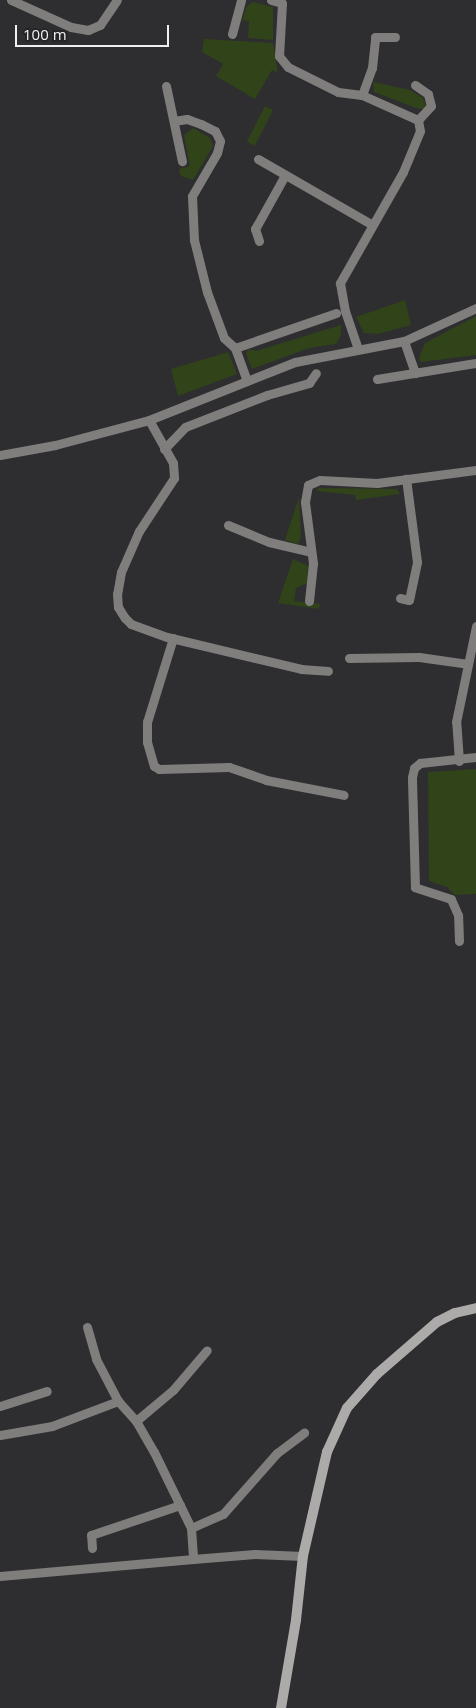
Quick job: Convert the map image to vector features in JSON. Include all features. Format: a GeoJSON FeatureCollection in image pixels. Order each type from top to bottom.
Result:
{"type":"FeatureCollection","features":[{"type":"Feature","properties":{"kind":"street"},"geometry":{"type":"LineString","coordinates":[[11,0],[71,27],[88,30],[100,24],[117,0]]}},
{"type":"Feature","properties":{"kind":"street"},"geometry":{"type":"LineString","coordinates":[[232,34],[241,0]]}},
{"type":"Feature","properties":{"kind":"street"},"geometry":{"type":"LineString","coordinates":[[271,0],[282,3],[279,56],[282,60],[338,92],[362,95],[418,120]]}},
{"type":"Feature","properties":{"kind":"street"},"geometry":{"type":"LineString","coordinates":[[362,95],[372,68],[375,37],[395,37]]}},
{"type":"Feature","properties":{"kind":"street"},"geometry":{"type":"LineString","coordinates":[[415,85],[428,94],[431,106],[418,120]]}},
{"type":"Feature","properties":{"kind":"street"},"geometry":{"type":"LineString","coordinates":[[166,86],[182,161]]}},
{"type":"Feature","properties":{"kind":"street"},"geometry":{"type":"LineString","coordinates":[[174,121],[187,119],[201,124],[215,131],[220,141],[217,153],[192,196],[194,240],[207,292],[224,338],[235,348],[247,381]]}},
{"type":"Feature","properties":{"kind":"street"},"geometry":{"type":"LineString","coordinates":[[358,349],[345,311],[340,283],[371,224],[402,172],[420,131],[418,120]]}},
{"type":"Feature","properties":{"kind":"street"},"geometry":{"type":"LineString","coordinates":[[258,159],[371,224]]}},
{"type":"Feature","properties":{"kind":"street"},"geometry":{"type":"LineString","coordinates":[[259,242],[255,229],[285,175]]}},
{"type":"Feature","properties":{"kind":"street"},"geometry":{"type":"LineString","coordinates":[[0,455],[55,445],[149,420],[295,362],[404,341],[476,308]]}},
{"type":"Feature","properties":{"kind":"street"},"geometry":{"type":"LineString","coordinates":[[235,348],[336,313]]}},
{"type":"Feature","properties":{"kind":"street"},"geometry":{"type":"LineString","coordinates":[[404,341],[415,373]]}},
{"type":"Feature","properties":{"kind":"street"},"geometry":{"type":"LineString","coordinates":[[377,379],[476,363]]}},
{"type":"Feature","properties":{"kind":"street"},"geometry":{"type":"LineString","coordinates":[[164,449],[185,427],[275,392],[309,384],[316,373]]}},
{"type":"Feature","properties":{"kind":"street"},"geometry":{"type":"LineString","coordinates":[[149,420],[173,464],[174,478],[127,555],[117,594],[118,607],[130,624],[173,638],[301,669],[328,671]]}},
{"type":"Feature","properties":{"kind":"street"},"geometry":{"type":"LineString","coordinates":[[309,600],[311,552],[305,502],[308,485],[320,480],[378,483],[476,470]]}},
{"type":"Feature","properties":{"kind":"street"},"geometry":{"type":"LineString","coordinates":[[400,598],[408,600],[417,562],[406,479]]}},
{"type":"Feature","properties":{"kind":"street"},"geometry":{"type":"LineString","coordinates":[[228,525],[269,542],[311,552]]}},
{"type":"Feature","properties":{"kind":"street"},"geometry":{"type":"LineString","coordinates":[[459,761],[456,722],[476,626]]}},
{"type":"Feature","properties":{"kind":"street"},"geometry":{"type":"LineString","coordinates":[[173,638],[147,722],[147,742],[154,766],[159,769],[228,767],[266,780],[344,796]]}},
{"type":"Feature","properties":{"kind":"street"},"geometry":{"type":"LineString","coordinates":[[349,658],[419,657],[468,664]]}},
{"type":"Feature","properties":{"kind":"street"},"geometry":{"type":"LineString","coordinates":[[459,941],[458,915],[451,898],[415,887],[412,777],[414,768],[420,763],[459,761],[476,757]]}},
{"type":"Feature","properties":{"kind":"street"},"geometry":{"type":"LineString","coordinates":[[281,1708],[296,1620],[303,1556],[327,1452],[347,1408],[377,1374],[437,1322],[454,1313],[476,1308]]}},
{"type":"Feature","properties":{"kind":"street"},"geometry":{"type":"LineString","coordinates":[[87,1327],[96,1359],[118,1401],[136,1421],[191,1528],[193,1559]]}},
{"type":"Feature","properties":{"kind":"street"},"geometry":{"type":"LineString","coordinates":[[136,1421],[173,1390],[206,1350]]}},
{"type":"Feature","properties":{"kind":"street"},"geometry":{"type":"LineString","coordinates":[[0,1406],[47,1391]]}},
{"type":"Feature","properties":{"kind":"street"},"geometry":{"type":"LineString","coordinates":[[0,1435],[60,1423],[118,1401]]}},
{"type":"Feature","properties":{"kind":"street"},"geometry":{"type":"LineString","coordinates":[[191,1528],[223,1514],[277,1454],[304,1433]]}},
{"type":"Feature","properties":{"kind":"street"},"geometry":{"type":"LineString","coordinates":[[92,1548],[91,1534],[180,1505]]}},
{"type":"Feature","properties":{"kind":"street"},"geometry":{"type":"LineString","coordinates":[[0,1576],[255,1554],[303,1556]]}},
{"type":"Feature","properties":{"kind":"green space"},"geometry":{"type":"Polygon","coordinates":[[[253,2],[273,7],[273,40],[248,38],[249,21],[242,20],[247,6],[253,2]]]}},
{"type":"Feature","properties":{"kind":"green space"},"geometry":{"type":"Polygon","coordinates":[[[204,39],[273,43],[278,73],[272,70],[255,99],[216,76],[223,64],[202,52],[204,39]]]}},
{"type":"Feature","properties":{"kind":"green space"},"geometry":{"type":"Polygon","coordinates":[[[373,82],[410,90],[423,98],[426,106],[423,109],[416,108],[374,92],[373,82]]]}},
{"type":"Feature","properties":{"kind":"green space"},"geometry":{"type":"Polygon","coordinates":[[[265,106],[273,110],[255,146],[247,142],[265,106]]]}},
{"type":"Feature","properties":{"kind":"green space"},"geometry":{"type":"Polygon","coordinates":[[[193,128],[210,138],[213,146],[193,180],[181,176],[179,169],[190,166],[184,135],[193,128]]]}},
{"type":"Feature","properties":{"kind":"green space"},"geometry":{"type":"Polygon","coordinates":[[[405,300],[411,325],[378,334],[364,333],[356,317],[405,300]]]}},
{"type":"Feature","properties":{"kind":"green space"},"geometry":{"type":"Polygon","coordinates":[[[476,316],[476,355],[421,362],[419,358],[425,343],[476,316]]]}},
{"type":"Feature","properties":{"kind":"green space"},"geometry":{"type":"Polygon","coordinates":[[[341,325],[341,334],[336,344],[309,348],[252,369],[246,353],[249,349],[256,351],[341,325]]]}},
{"type":"Feature","properties":{"kind":"green space"},"geometry":{"type":"Polygon","coordinates":[[[228,352],[237,374],[178,396],[171,369],[228,352]]]}},
{"type":"Feature","properties":{"kind":"green space"},"geometry":{"type":"Polygon","coordinates":[[[319,488],[397,489],[400,494],[356,500],[355,495],[316,491],[319,488]]]}},
{"type":"Feature","properties":{"kind":"green space"},"geometry":{"type":"Polygon","coordinates":[[[299,497],[301,537],[298,544],[285,540],[299,497]]]}},
{"type":"Feature","properties":{"kind":"green space"},"geometry":{"type":"Polygon","coordinates":[[[293,559],[308,566],[307,583],[296,588],[294,601],[320,604],[319,609],[278,603],[293,559]]]}},
{"type":"Feature","properties":{"kind":"green space"},"geometry":{"type":"Polygon","coordinates":[[[476,769],[476,894],[455,895],[447,887],[429,881],[428,772],[476,769]]]}}]}
